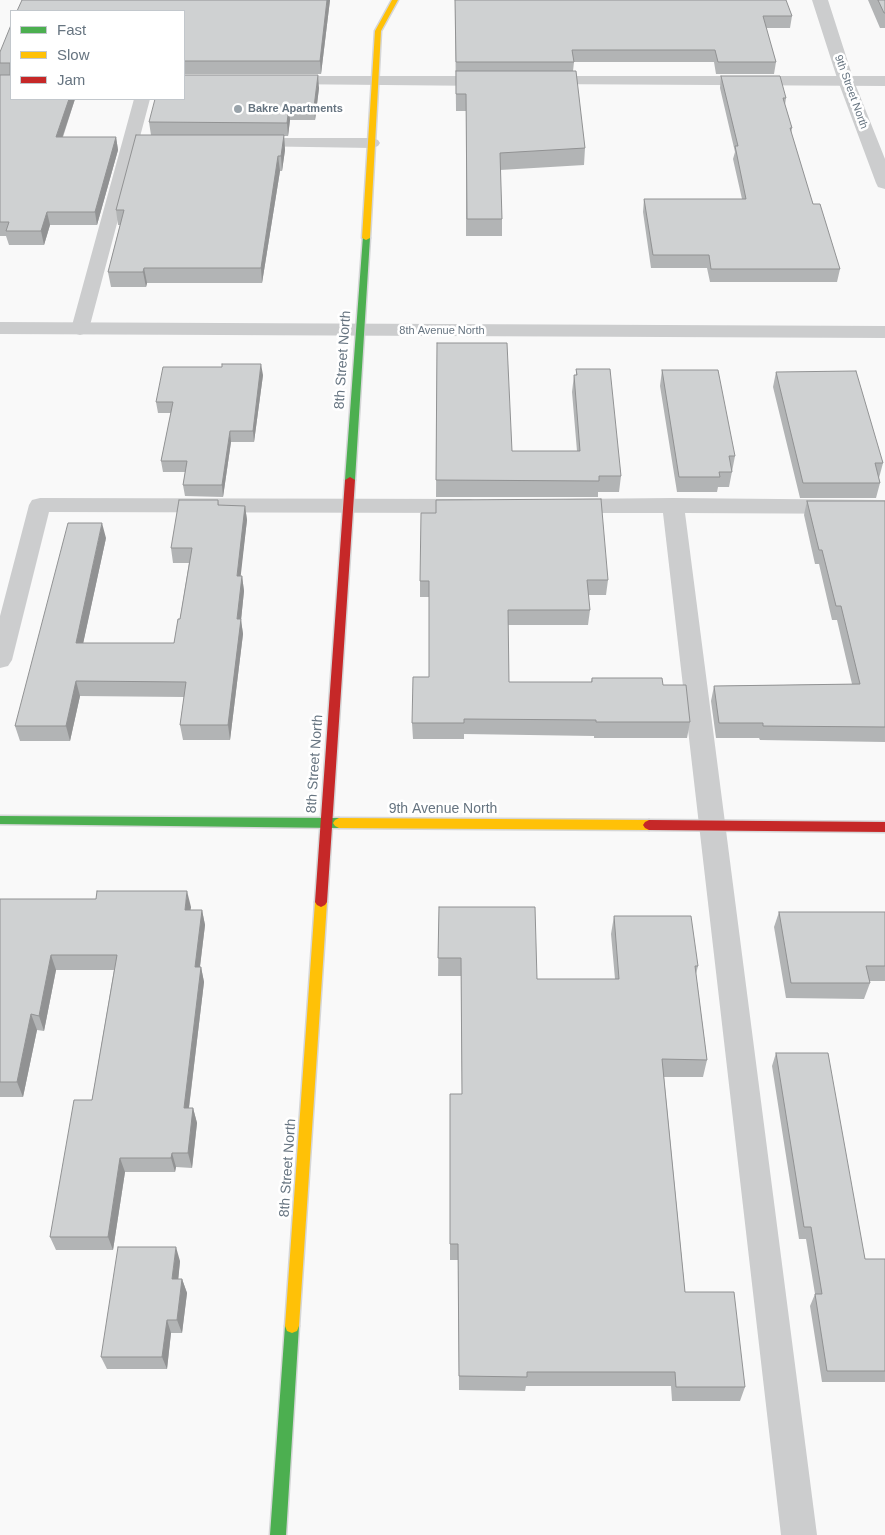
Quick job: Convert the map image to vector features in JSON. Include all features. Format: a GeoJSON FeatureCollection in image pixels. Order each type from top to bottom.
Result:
{"type":"FeatureCollection","features":[{"type":"Feature","properties":{"kind":"street","name":"8th Street North"},"geometry":{"type":"LineString","coordinates":[[278,1535],[360,331],[378,31],[395,0]]}},
{"type":"Feature","properties":{"kind":"street","name":"9th Street North"},"geometry":{"type":"LineString","coordinates":[[820,0],[846,81],[885,183]]}},
{"type":"Feature","properties":{"kind":"street","name":"8th Avenue North"},"geometry":{"type":"LineString","coordinates":[[0,328],[885,332]]}},
{"type":"Feature","properties":{"kind":"street","name":"9th Avenue North"},"geometry":{"type":"LineString","coordinates":[[0,820],[885,827]]}},
{"type":"Feature","properties":{"kind":"lane"},"geometry":{"type":"LineString","coordinates":[[270,81],[504,81]]}},
{"type":"Feature","properties":{"kind":"lane"},"geometry":{"type":"LineString","coordinates":[[534,81],[885,81]]}},
{"type":"Feature","properties":{"kind":"lane"},"geometry":{"type":"LineString","coordinates":[[80,329],[142,100]]}},
{"type":"Feature","properties":{"kind":"lane"},"geometry":{"type":"LineString","coordinates":[[130,142],[150,142]]}},
{"type":"Feature","properties":{"kind":"lane"},"geometry":{"type":"LineString","coordinates":[[237,142],[372,143]]}},
{"type":"Feature","properties":{"kind":"lane"},"geometry":{"type":"LineString","coordinates":[[0,660],[40,505],[485,506]]}},
{"type":"Feature","properties":{"kind":"lane"},"geometry":{"type":"LineString","coordinates":[[674,505],[799,1535]]}},
{"type":"Feature","properties":{"kind":"lane"},"geometry":{"type":"LineString","coordinates":[[545,506],[885,507]]}},
{"type":"Feature","properties":{"kind":"building"},"geometry":{"type":"Polygon","coordinates":[[[22,0],[327,0],[320,61],[185,61],[185,10],[17,10],[22,0]]]}},
{"type":"Feature","properties":{"kind":"building"},"geometry":{"type":"Polygon","coordinates":[[[455,0],[786,0],[792,16],[763,16],[776,62],[718,62],[715,50],[572,50],[574,62],[456,62],[455,0]]]}},
{"type":"Feature","properties":{"kind":"building"},"geometry":{"type":"Polygon","coordinates":[[[878,0],[885,0],[885,13],[884,13],[878,0]]]}},
{"type":"Feature","properties":{"kind":"building"},"geometry":{"type":"Polygon","coordinates":[[[10,27],[10,63],[0,63],[0,52],[10,27]]]}},
{"type":"Feature","properties":{"kind":"building"},"geometry":{"type":"Polygon","coordinates":[[[456,71],[576,71],[585,148],[500,153],[502,219],[467,219],[466,94],[456,94],[456,71]]]}},
{"type":"Feature","properties":{"kind":"building"},"geometry":{"type":"Polygon","coordinates":[[[0,75],[10,75],[10,100],[69,100],[56,137],[116,137],[95,212],[47,212],[41,231],[6,231],[9,222],[0,222],[0,75]]]}},
{"type":"Feature","properties":{"kind":"building"},"geometry":{"type":"Polygon","coordinates":[[[185,75],[318,75],[314,107],[289,107],[287,123],[149,122],[155,100],[185,100],[185,75]]]}},
{"type":"Feature","properties":{"kind":"building"},"geometry":{"type":"Polygon","coordinates":[[[721,76],[780,76],[786,98],[783,98],[792,128],[790,128],[813,204],[820,204],[840,269],[711,269],[709,255],[653,255],[644,199],[746,199],[735,146],[738,146],[721,76]]]}},
{"type":"Feature","properties":{"kind":"building"},"geometry":{"type":"Polygon","coordinates":[[[136,135],[284,135],[281,156],[278,156],[261,268],[144,268],[143,272],[108,272],[124,210],[116,210],[136,135]]]}},
{"type":"Feature","properties":{"kind":"building"},"geometry":{"type":"Polygon","coordinates":[[[437,343],[507,343],[512,451],[580,451],[574,375],[577,375],[576,369],[610,369],[621,476],[599,476],[599,481],[436,480],[437,343]]]}},
{"type":"Feature","properties":{"kind":"building"},"geometry":{"type":"Polygon","coordinates":[[[222,364],[261,364],[253,431],[230,431],[222,485],[183,485],[187,461],[161,461],[173,402],[156,402],[163,367],[222,367],[222,364]]]}},
{"type":"Feature","properties":{"kind":"building"},"geometry":{"type":"Polygon","coordinates":[[[662,370],[718,370],[735,456],[729,456],[732,472],[719,472],[720,477],[679,477],[662,370]]]}},
{"type":"Feature","properties":{"kind":"building"},"geometry":{"type":"Polygon","coordinates":[[[856,371],[883,463],[875,463],[880,483],[803,483],[776,372],[856,371]]]}},
{"type":"Feature","properties":{"kind":"building"},"geometry":{"type":"Polygon","coordinates":[[[601,499],[608,580],[587,580],[590,610],[508,610],[509,682],[592,682],[592,678],[662,678],[663,685],[686,685],[690,722],[464,719],[464,723],[412,723],[413,677],[429,677],[429,581],[420,581],[421,513],[436,513],[436,500],[601,499]]]}},
{"type":"Feature","properties":{"kind":"building"},"geometry":{"type":"Polygon","coordinates":[[[179,500],[218,500],[218,505],[245,506],[237,576],[242,576],[237,619],[241,619],[228,725],[180,725],[186,682],[76,681],[66,726],[15,726],[68,523],[102,523],[76,643],[174,643],[192,548],[171,548],[179,500]]]}},
{"type":"Feature","properties":{"kind":"building"},"geometry":{"type":"Polygon","coordinates":[[[807,501],[885,501],[885,727],[763,726],[763,723],[719,723],[714,686],[860,684],[841,606],[836,606],[807,501]]]}},
{"type":"Feature","properties":{"kind":"building"},"geometry":{"type":"Polygon","coordinates":[[[97,891],[187,891],[185,910],[202,910],[195,967],[201,967],[184,1108],[193,1108],[188,1153],[172,1153],[171,1158],[120,1158],[108,1237],[50,1237],[74,1100],[92,1100],[117,955],[51,955],[39,1016],[31,1014],[17,1082],[0,1082],[0,899],[96,899],[97,891]]]}},
{"type":"Feature","properties":{"kind":"building"},"geometry":{"type":"Polygon","coordinates":[[[439,907],[535,907],[537,979],[619,979],[614,916],[691,916],[698,966],[695,966],[707,1060],[662,1059],[685,1292],[734,1292],[745,1387],[676,1387],[675,1372],[527,1372],[527,1377],[459,1376],[458,1244],[450,1244],[450,1094],[462,1094],[461,958],[438,958],[439,907]]]}},
{"type":"Feature","properties":{"kind":"building"},"geometry":{"type":"Polygon","coordinates":[[[779,912],[885,912],[885,966],[866,966],[870,983],[791,983],[779,912]]]}},
{"type":"Feature","properties":{"kind":"building"},"geometry":{"type":"Polygon","coordinates":[[[776,1053],[828,1053],[865,1259],[885,1259],[885,1371],[827,1371],[815,1294],[822,1294],[811,1227],[804,1227],[776,1053]]]}},
{"type":"Feature","properties":{"kind":"building"},"geometry":{"type":"Polygon","coordinates":[[[118,1247],[176,1247],[172,1279],[182,1279],[177,1320],[167,1320],[162,1357],[101,1357],[118,1247]]]}},
{"type":"Feature","properties":{"kind":"traffic: fast"},"geometry":{"type":"LineString","coordinates":[[350,480],[366,238]]}},
{"type":"Feature","properties":{"kind":"traffic: fast"},"geometry":{"type":"LineString","coordinates":[[0,820],[339,823]]}},
{"type":"Feature","properties":{"kind":"traffic: fast"},"geometry":{"type":"LineString","coordinates":[[278,1535],[292,1326]]}},
{"type":"Feature","properties":{"kind":"traffic: slow"},"geometry":{"type":"LineString","coordinates":[[366,238],[378,31],[395,0]]}},
{"type":"Feature","properties":{"kind":"traffic: slow"},"geometry":{"type":"LineString","coordinates":[[339,823],[649,825]]}},
{"type":"Feature","properties":{"kind":"traffic: slow"},"geometry":{"type":"LineString","coordinates":[[292,1326],[321,902]]}},
{"type":"Feature","properties":{"kind":"traffic: jam"},"geometry":{"type":"LineString","coordinates":[[321,902],[350,480]]}},
{"type":"Feature","properties":{"kind":"traffic: jam"},"geometry":{"type":"LineString","coordinates":[[649,825],[885,827]]}},
{"type":"Feature","properties":{"kind":"place","name":"Bakre Apartments"},"geometry":{"type":"Point","coordinates":[238,109]}}]}
